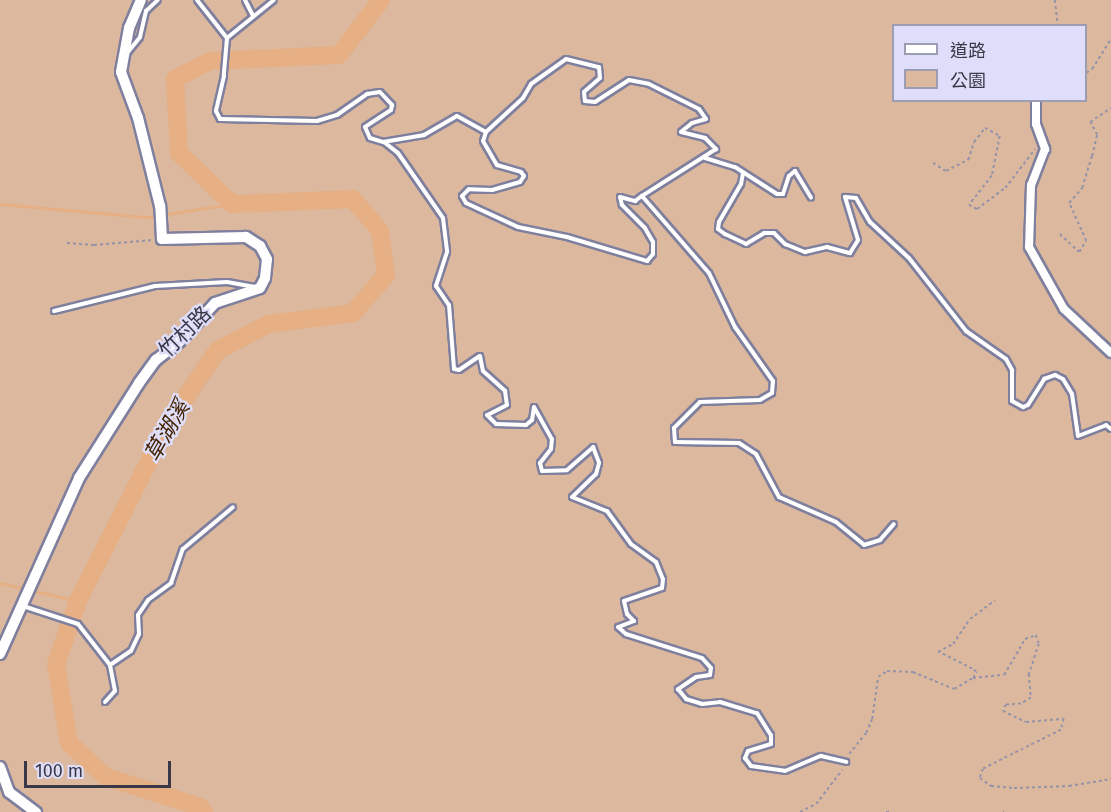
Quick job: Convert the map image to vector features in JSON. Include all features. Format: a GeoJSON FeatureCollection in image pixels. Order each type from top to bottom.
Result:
{"type":"FeatureCollection","features":[{"type":"Feature","properties":{"kind":"street"},"geometry":{"type":"LineString","coordinates":[[141,0],[129,28],[121,72],[138,118],[160,206],[162,239],[246,237],[260,246],[267,259],[260,288]]}},
{"type":"Feature","properties":{"kind":"street"},"geometry":{"type":"LineString","coordinates":[[1036,102],[1036,124],[1045,149],[1031,185],[1029,248],[1064,309],[1111,353]]}},
{"type":"Feature","properties":{"kind":"street","name":"竹村路"},"geometry":{"type":"LineString","coordinates":[[0,654],[79,478],[156,360],[179,342],[215,303],[260,288]]}},
{"type":"Feature","properties":{"kind":"street"},"geometry":{"type":"LineString","coordinates":[[0,767],[9,792],[36,812]]}},
{"type":"Feature","properties":{"kind":"lane"},"geometry":{"type":"LineString","coordinates":[[124,58],[140,37],[146,11],[158,0]]}},
{"type":"Feature","properties":{"kind":"lane"},"geometry":{"type":"LineString","coordinates":[[197,0],[227,38]]}},
{"type":"Feature","properties":{"kind":"lane"},"geometry":{"type":"LineString","coordinates":[[245,0],[252,14]]}},
{"type":"Feature","properties":{"kind":"lane"},"geometry":{"type":"LineString","coordinates":[[274,0],[252,14],[227,38],[224,76],[216,111],[220,119],[317,121],[338,115],[368,94],[380,92],[390,99],[391,110],[368,122],[365,132],[398,153],[443,218],[447,252],[436,286],[449,305],[454,369],[459,370],[480,356],[483,371],[490,381],[500,383],[505,391],[507,405],[487,415],[496,424],[526,425],[532,420],[534,407],[552,439],[551,449],[540,463],[542,471],[567,470],[593,447],[599,463],[596,474],[572,497],[607,511],[631,544],[656,562],[663,579],[662,588],[624,601],[627,614],[634,621],[618,627],[626,634],[702,658],[711,668],[710,675],[696,677],[678,689],[686,699],[702,704],[720,702],[757,713],[771,735],[771,744],[748,751],[745,758],[751,766],[785,771],[821,756],[846,762]]}},
{"type":"Feature","properties":{"kind":"lane"},"geometry":{"type":"LineString","coordinates":[[566,59],[599,68],[600,78],[584,92],[585,101],[595,102],[629,80],[649,84],[699,110],[706,119],[692,123],[681,132],[705,138],[716,149],[635,201],[620,196],[622,205],[645,228],[653,243],[653,254],[647,261],[567,237],[518,227],[466,203],[462,196],[468,189],[492,190],[520,182],[524,176],[521,172],[497,165],[483,141],[486,132],[524,98],[531,84],[566,59]]}},
{"type":"Feature","properties":{"kind":"lane"},"geometry":{"type":"LineString","coordinates":[[383,142],[424,135],[457,116],[486,132]]}},
{"type":"Feature","properties":{"kind":"lane"},"geometry":{"type":"LineString","coordinates":[[704,158],[743,173],[766,188],[783,194],[789,176],[795,171],[811,198]]}},
{"type":"Feature","properties":{"kind":"lane"},"geometry":{"type":"LineString","coordinates":[[743,173],[741,184],[719,222],[718,229],[725,234],[746,244],[764,232],[774,233],[785,244],[805,252],[827,247],[850,253],[858,240],[845,197],[856,198],[870,222],[909,258],[966,331],[1006,358],[1012,370],[1012,401],[1023,407],[1028,405],[1044,379],[1054,375],[1063,379],[1072,394],[1078,436],[1106,424],[1111,429]]}},
{"type":"Feature","properties":{"kind":"lane"},"geometry":{"type":"LineString","coordinates":[[642,196],[696,255],[735,327],[773,381],[772,393],[760,400],[700,402],[674,428],[675,442],[739,443],[756,454],[779,497],[836,522],[864,545],[880,540],[894,524]]}},
{"type":"Feature","properties":{"kind":"lane"},"geometry":{"type":"LineString","coordinates":[[54,311],[155,285],[227,282],[260,288]]}},
{"type":"Feature","properties":{"kind":"lane"},"geometry":{"type":"LineString","coordinates":[[110,665],[131,651],[139,634],[138,615],[148,600],[171,583],[183,549],[232,507]]}},
{"type":"Feature","properties":{"kind":"lane"},"geometry":{"type":"LineString","coordinates":[[25,601],[36,609],[78,624],[110,665],[115,691],[105,702]]}},
{"type":"Feature","properties":{"kind":"path"},"geometry":{"type":"LineString","coordinates":[[1055,0],[1058,24]]}},
{"type":"Feature","properties":{"kind":"path"},"geometry":{"type":"LineString","coordinates":[[1087,72],[1092,69],[1111,38]]}},
{"type":"Feature","properties":{"kind":"path"},"geometry":{"type":"LineString","coordinates":[[1060,234],[1079,252],[1086,241],[1069,203],[1082,188],[1092,156],[1097,135],[1090,122],[1111,108]]}},
{"type":"Feature","properties":{"kind":"path"},"geometry":{"type":"LineString","coordinates":[[933,163],[946,171],[968,160],[974,142],[985,128],[1000,136],[1002,144],[992,176],[969,205],[977,209],[1005,188],[1043,139]]}},
{"type":"Feature","properties":{"kind":"path"},"geometry":{"type":"LineString","coordinates":[[67,243],[94,245],[162,239]]}},
{"type":"Feature","properties":{"kind":"path"},"geometry":{"type":"LineString","coordinates":[[973,678],[975,672],[972,669],[938,652],[953,644],[970,619],[995,600]]}},
{"type":"Feature","properties":{"kind":"path"},"geometry":{"type":"LineString","coordinates":[[800,812],[816,804],[830,790],[853,745],[866,734],[872,719],[878,676],[887,671],[913,672],[954,688],[973,678],[1004,675],[1025,639],[1036,635],[1039,644],[1029,674],[1031,698],[1022,704],[1006,705],[1003,711],[1008,717],[1026,722],[1064,719],[1061,730],[983,769],[980,778],[991,786],[1014,788],[1070,786],[1111,779]]}},
{"type":"Feature","properties":{"kind":"path"},"geometry":{"type":"LineString","coordinates":[[886,812],[892,812]]}},
{"type":"Feature","properties":{"kind":"green space"},"geometry":{"type":"Polygon","coordinates":[[[0,0],[1111,0],[1111,812],[0,812],[0,0]]]}},
{"type":"Feature","properties":{"kind":"waterway","name":"草湖溪"},"geometry":{"type":"LineString","coordinates":[[204,812],[200,807],[106,777],[69,743],[56,664],[78,601],[170,420],[218,350],[269,324],[353,313],[386,275],[380,231],[353,199],[232,204],[179,153],[175,79],[210,61],[339,55],[381,0]]}},
{"type":"Feature","properties":{"kind":"waterway","name":"草湖溪"},"geometry":{"type":"LineString","coordinates":[[0,204],[147,217],[232,204]]}},
{"type":"Feature","properties":{"kind":"waterway"},"geometry":{"type":"LineString","coordinates":[[0,583],[78,601]]}}]}
